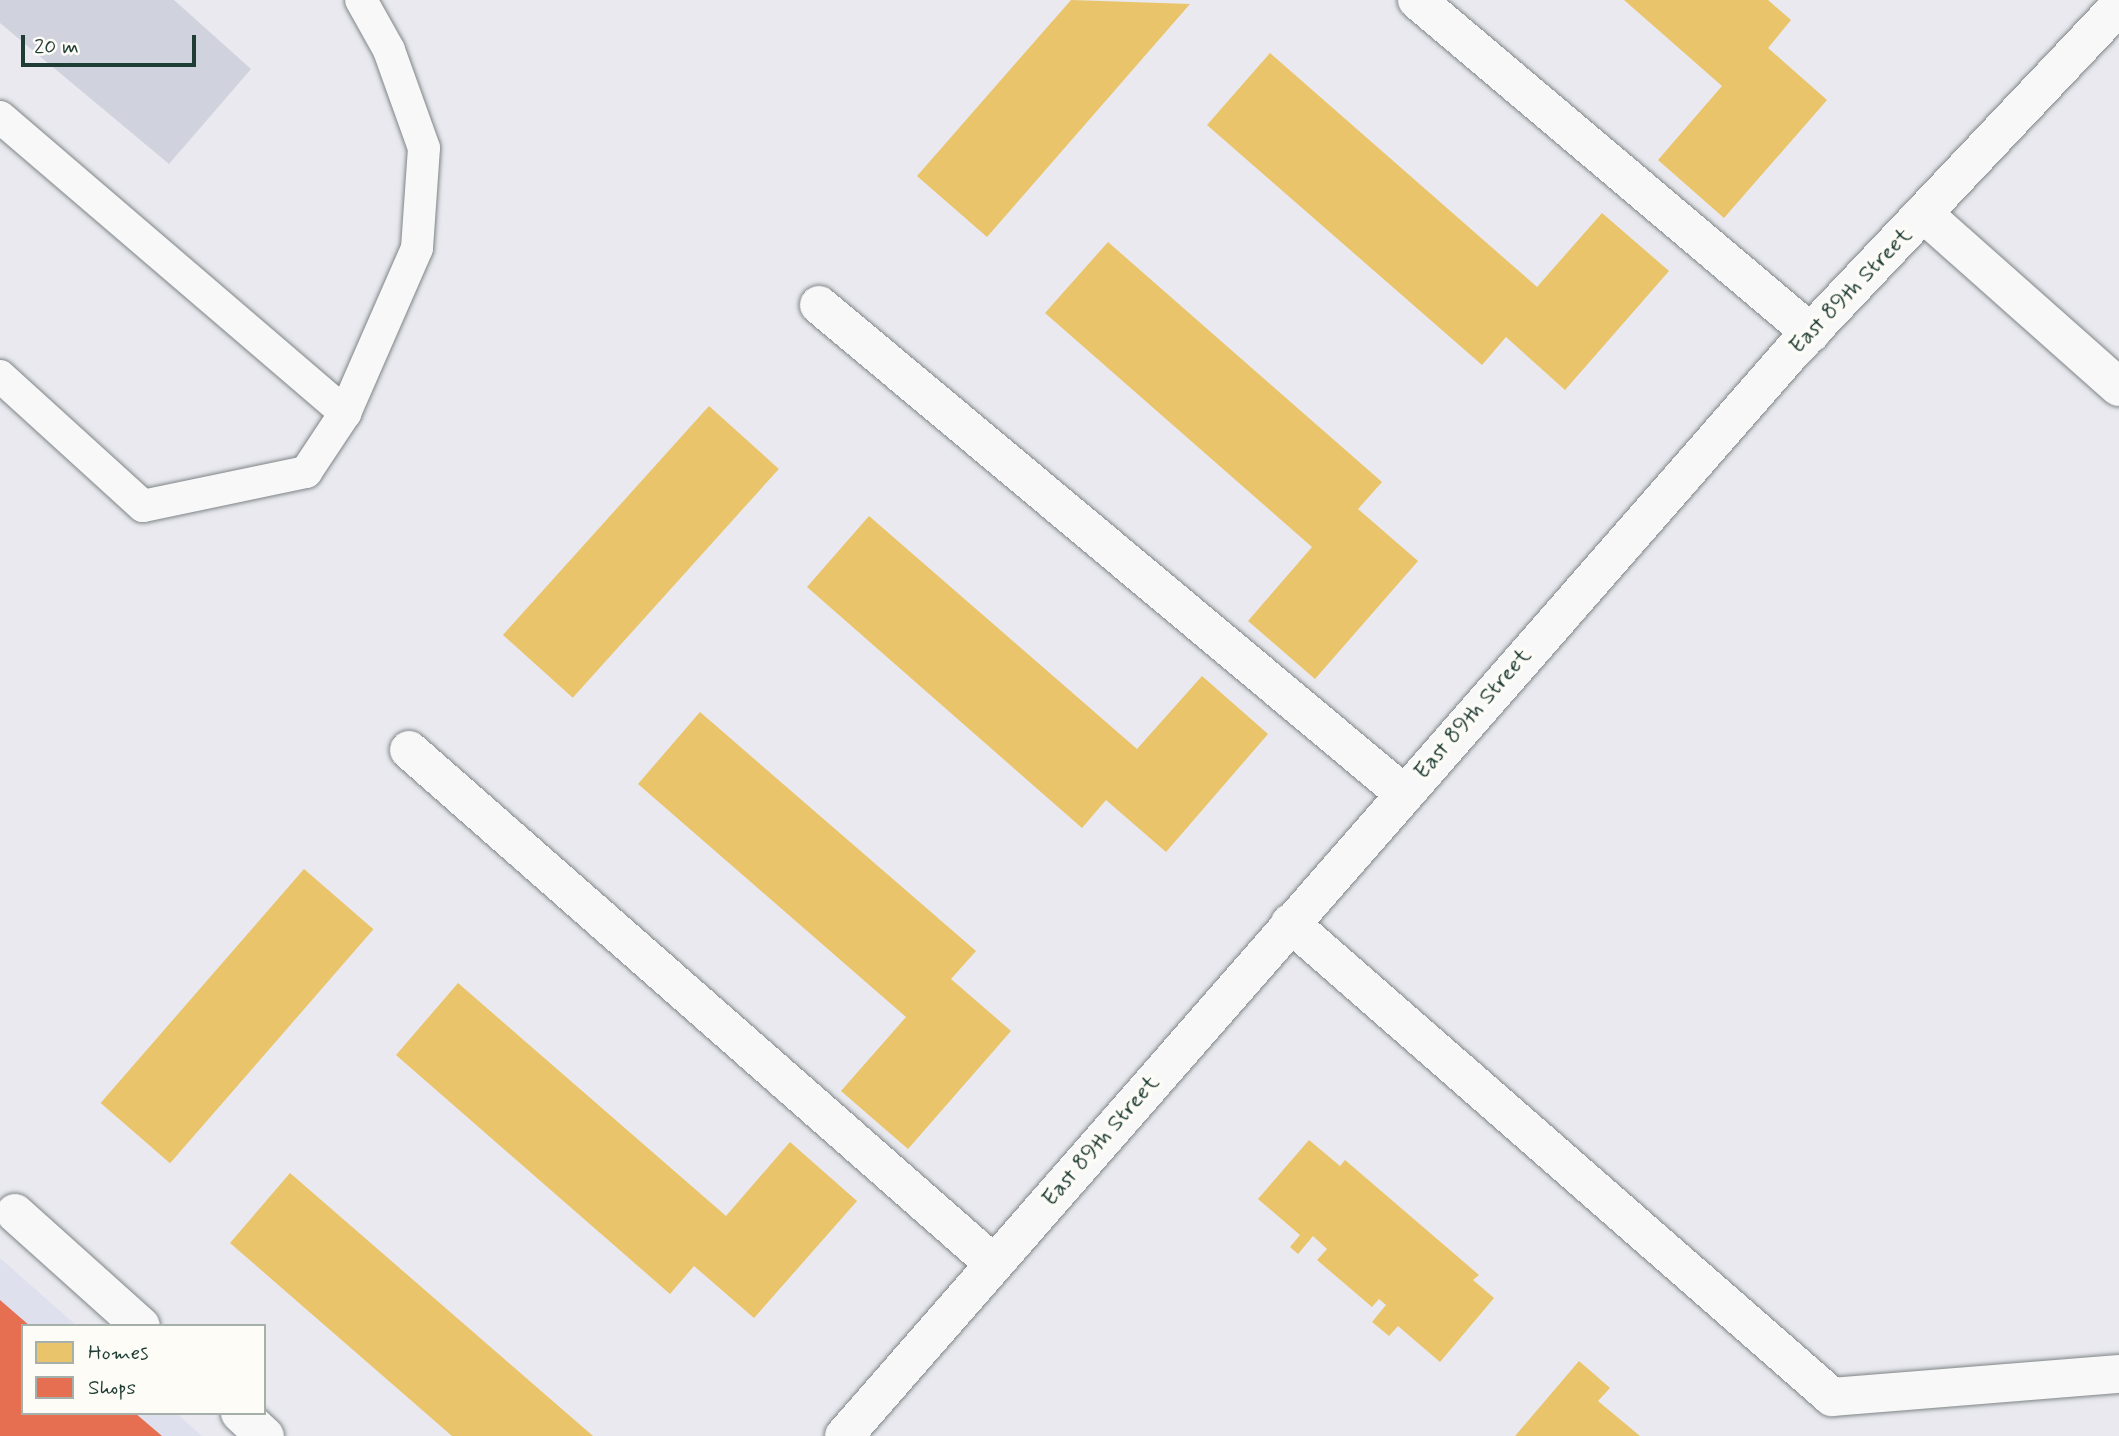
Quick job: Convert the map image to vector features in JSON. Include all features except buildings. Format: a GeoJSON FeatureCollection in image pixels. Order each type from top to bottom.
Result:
{"type":"FeatureCollection","features":[{"type":"Feature","properties":{"kind":"street"},"geometry":{"type":"LineString","coordinates":[[1417,0],[1811,332]]}},
{"type":"Feature","properties":{"kind":"street","name":"East 89th Street"},"geometry":{"type":"LineString","coordinates":[[848,1435],[1403,793],[1811,332],[1925,215],[2119,6]]}},
{"type":"Feature","properties":{"kind":"street"},"geometry":{"type":"LineString","coordinates":[[1925,215],[2119,387]]}},
{"type":"Feature","properties":{"kind":"street"},"geometry":{"type":"LineString","coordinates":[[819,305],[1403,793]]}},
{"type":"Feature","properties":{"kind":"street"},"geometry":{"type":"LineString","coordinates":[[409,750],[994,1264]]}},
{"type":"Feature","properties":{"kind":"street"},"geometry":{"type":"LineString","coordinates":[[1290,923],[1832,1397],[2119,1374]]}},
{"type":"Feature","properties":{"kind":"street"},"geometry":{"type":"LineString","coordinates":[[15,1213],[139,1324]]}},
{"type":"Feature","properties":{"kind":"street"},"geometry":{"type":"LineString","coordinates":[[242,1415],[265,1436]]}},
{"type":"Feature","properties":{"kind":"lane"},"geometry":{"type":"LineString","coordinates":[[0,376],[143,506],[306,472],[345,413],[417,248],[424,148],[389,50],[361,0]]}},
{"type":"Feature","properties":{"kind":"lane"},"geometry":{"type":"LineString","coordinates":[[0,117],[345,413]]}},
{"type":"Feature","properties":{"kind":"shaded area"},"geometry":{"type":"Polygon","coordinates":[[[0,1258],[75,1324],[21,1324],[21,1415],[178,1415],[202,1436],[0,1436],[0,1258]]]}}]}
